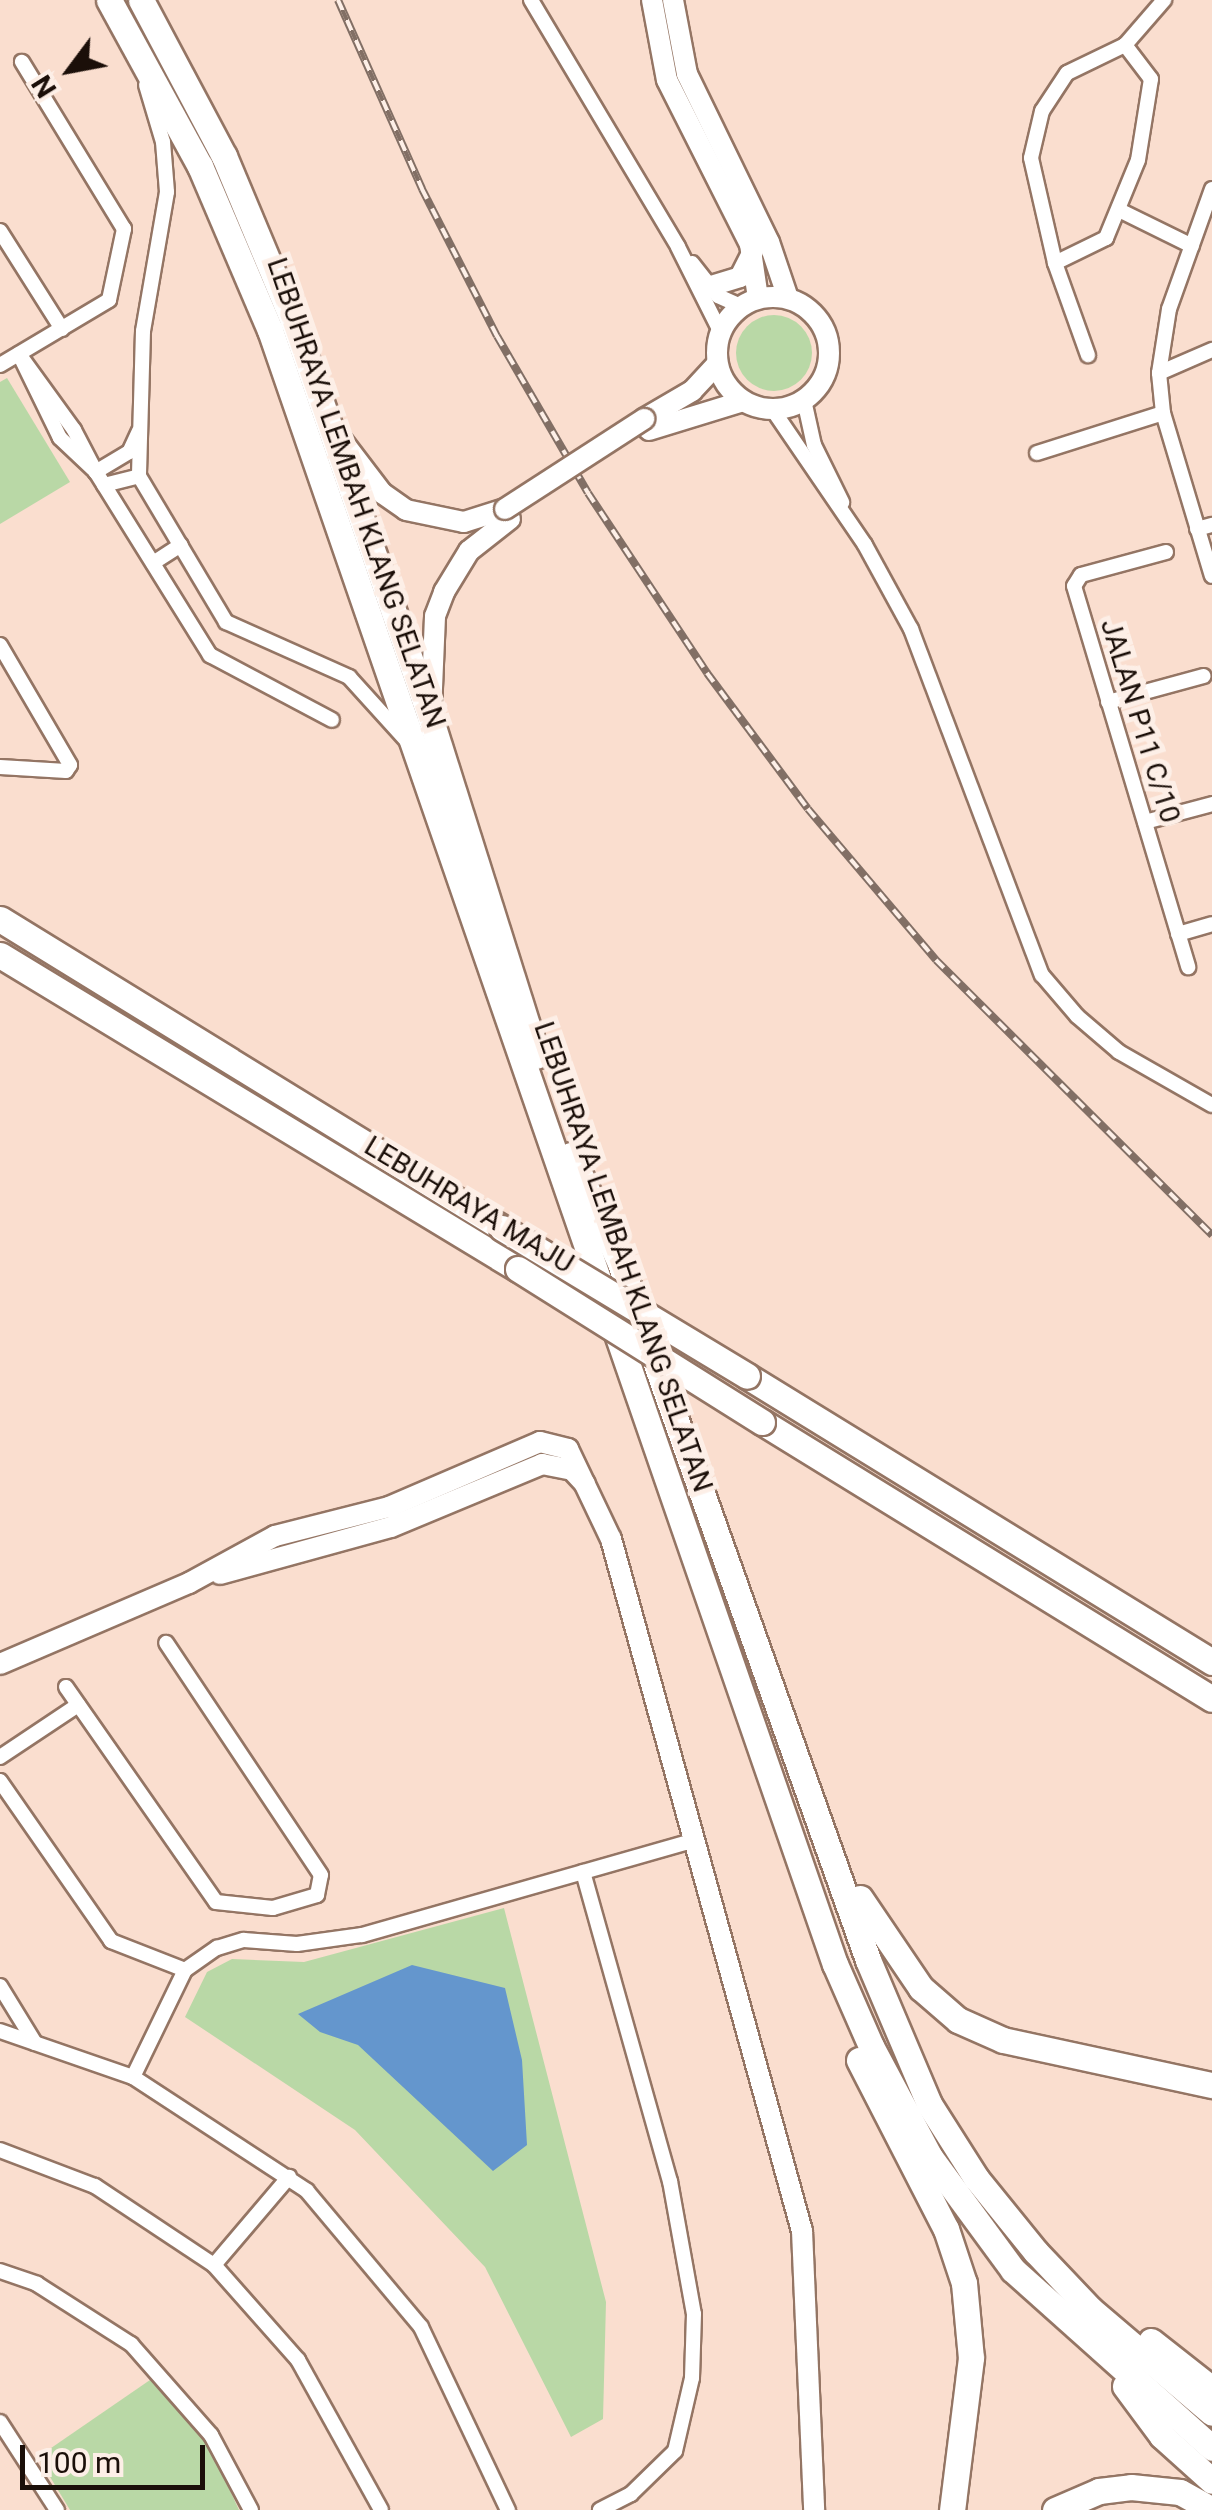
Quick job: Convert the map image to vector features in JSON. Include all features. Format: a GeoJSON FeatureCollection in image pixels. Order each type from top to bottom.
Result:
{"type":"FeatureCollection","features":[{"type":"Feature","properties":{"kind":"highway","name":"LEBUHRAYA LEMBAH KLANG SELATAN"},"geometry":{"type":"LineString","coordinates":[[108,0],[200,166],[270,330],[835,1964],[890,2085],[954,2194],[1014,2270],[1112,2364],[1212,2448]]}},
{"type":"Feature","properties":{"kind":"highway","name":"LEBUHRAYA LEMBAH KLANG SELATAN"},"geometry":{"type":"LineString","coordinates":[[141,0],[250,211],[330,425],[430,717],[561,1133],[620,1262],[813,1810],[929,2104],[1011,2224],[1090,2308],[1212,2414]]}},
{"type":"Feature","properties":{"kind":"highway","name":"LEBUHRAYA MAJU"},"geometry":{"type":"LineString","coordinates":[[0,920],[1212,1662]]}},
{"type":"Feature","properties":{"kind":"highway","name":"LEBUHRAYA MAJU"},"geometry":{"type":"LineString","coordinates":[[0,955],[518,1269],[1212,1699]]}},
{"type":"Feature","properties":{"kind":"highway"},"geometry":{"type":"LineString","coordinates":[[813,1810],[839,1848],[870,1921],[921,1988],[958,2020],[1032,2048],[1212,2085]]}},
{"type":"Feature","properties":{"kind":"highway"},"geometry":{"type":"LineString","coordinates":[[835,1964],[855,2051],[946,2229],[964,2282],[971,2358],[952,2510]]}},
{"type":"Feature","properties":{"kind":"highway"},"geometry":{"type":"LineString","coordinates":[[1090,2308],[1134,2328],[1212,2389]]}},
{"type":"Feature","properties":{"kind":"highway"},"geometry":{"type":"LineString","coordinates":[[1112,2364],[1162,2436],[1212,2481]]}},
{"type":"Feature","properties":{"kind":"highway"},"geometry":{"type":"LineString","coordinates":[[1054,2510],[1131,2486],[1180,2492],[1212,2510]]}},
{"type":"Feature","properties":{"kind":"street"},"geometry":{"type":"LineString","coordinates":[[430,717],[434,616],[469,551],[508,514],[646,424],[692,390],[717,364],[720,331],[678,247],[531,0]]}},
{"type":"Feature","properties":{"kind":"street"},"geometry":{"type":"LineString","coordinates":[[652,0],[668,80],[753,252],[749,302],[720,331]]}},
{"type":"Feature","properties":{"kind":"street"},"geometry":{"type":"LineString","coordinates":[[646,424],[743,401],[773,410],[804,400],[825,376],[829,344],[815,316],[788,298],[769,242],[686,74],[672,0]]}},
{"type":"Feature","properties":{"kind":"street"},"geometry":{"type":"LineString","coordinates":[[1088,354],[1032,179],[1042,111],[1067,73],[1125,45],[1164,0]]}},
{"type":"Feature","properties":{"kind":"street"},"geometry":{"type":"LineString","coordinates":[[1056,263],[1096,248],[1122,211],[1151,95],[1145,64],[1125,45]]}},
{"type":"Feature","properties":{"kind":"street"},"geometry":{"type":"LineString","coordinates":[[144,60],[166,158],[167,192],[143,331],[139,476],[226,622],[350,677],[413,746]]}},
{"type":"Feature","properties":{"kind":"street"},"geometry":{"type":"LineString","coordinates":[[0,365],[109,300],[124,229],[22,62]]}},
{"type":"Feature","properties":{"kind":"street"},"geometry":{"type":"LineString","coordinates":[[1212,190],[1169,309],[1159,373],[1163,414],[1204,527],[1212,576]]}},
{"type":"Feature","properties":{"kind":"street"},"geometry":{"type":"LineString","coordinates":[[1122,211],[1192,246]]}},
{"type":"Feature","properties":{"kind":"street"},"geometry":{"type":"LineString","coordinates":[[0,231],[62,329]]}},
{"type":"Feature","properties":{"kind":"street"},"geometry":{"type":"LineString","coordinates":[[678,247],[711,286],[749,302],[788,298]]}},
{"type":"Feature","properties":{"kind":"street"},"geometry":{"type":"LineString","coordinates":[[711,286],[740,277],[753,252]]}},
{"type":"Feature","properties":{"kind":"street"},"geometry":{"type":"LineString","coordinates":[[1159,373],[1212,350]]}},
{"type":"Feature","properties":{"kind":"street"},"geometry":{"type":"LineString","coordinates":[[19,354],[60,438],[100,478],[210,654],[332,720]]}},
{"type":"Feature","properties":{"kind":"street"},"geometry":{"type":"LineString","coordinates":[[717,364],[743,401]]}},
{"type":"Feature","properties":{"kind":"street"},"geometry":{"type":"LineString","coordinates":[[804,400],[814,445],[853,526],[912,629],[1042,975],[1077,1016],[1119,1052],[1212,1106]]}},
{"type":"Feature","properties":{"kind":"street"},"geometry":{"type":"LineString","coordinates":[[773,410],[853,526]]}},
{"type":"Feature","properties":{"kind":"street"},"geometry":{"type":"LineString","coordinates":[[1037,453],[1163,414]]}},
{"type":"Feature","properties":{"kind":"street"},"geometry":{"type":"LineString","coordinates":[[100,478],[129,452],[142,425]]}},
{"type":"Feature","properties":{"kind":"street"},"geometry":{"type":"LineString","coordinates":[[330,425],[382,493],[406,510],[464,522],[508,514]]}},
{"type":"Feature","properties":{"kind":"street"},"geometry":{"type":"LineString","coordinates":[[100,478],[139,476]]}},
{"type":"Feature","properties":{"kind":"street"},"geometry":{"type":"LineString","coordinates":[[152,563],[180,545]]}},
{"type":"Feature","properties":{"kind":"street","name":"JALAN P11 C/10"},"geometry":{"type":"LineString","coordinates":[[1166,552],[1081,575],[1074,586],[1188,968]]}},
{"type":"Feature","properties":{"kind":"street"},"geometry":{"type":"LineString","coordinates":[[0,644],[70,765],[66,771],[0,767]]}},
{"type":"Feature","properties":{"kind":"street"},"geometry":{"type":"LineString","coordinates":[[1108,702],[1204,676]]}},
{"type":"Feature","properties":{"kind":"street"},"geometry":{"type":"LineString","coordinates":[[1144,822],[1212,804]]}},
{"type":"Feature","properties":{"kind":"street"},"geometry":{"type":"LineString","coordinates":[[1178,934],[1212,924]]}},
{"type":"Feature","properties":{"kind":"street"},"geometry":{"type":"LineString","coordinates":[[0,1664],[189,1583],[249,1549],[437,1487],[551,1441],[578,1461],[611,1539],[802,2231],[814,2510]]}},
{"type":"Feature","properties":{"kind":"street"},"geometry":{"type":"LineString","coordinates":[[189,1583],[462,1499],[542,1464],[572,1470],[586,1484]]}},
{"type":"Feature","properties":{"kind":"street"},"geometry":{"type":"LineString","coordinates":[[437,1487],[456,1488],[462,1499]]}},
{"type":"Feature","properties":{"kind":"street"},"geometry":{"type":"LineString","coordinates":[[282,1557],[292,1540],[327,1523]]}},
{"type":"Feature","properties":{"kind":"street"},"geometry":{"type":"LineString","coordinates":[[249,1549],[275,1548],[282,1557]]}},
{"type":"Feature","properties":{"kind":"street"},"geometry":{"type":"LineString","coordinates":[[66,1687],[216,1902],[288,1907],[317,1895],[321,1875],[166,1644]]}},
{"type":"Feature","properties":{"kind":"street"},"geometry":{"type":"LineString","coordinates":[[0,1757],[78,1705]]}},
{"type":"Feature","properties":{"kind":"street"},"geometry":{"type":"LineString","coordinates":[[0,1781],[111,1942],[185,1970]]}},
{"type":"Feature","properties":{"kind":"street"},"geometry":{"type":"LineString","coordinates":[[133,2077],[185,1970],[232,1942],[345,1938],[696,1840]]}},
{"type":"Feature","properties":{"kind":"street"},"geometry":{"type":"LineString","coordinates":[[584,1872],[670,2181],[694,2314],[692,2378],[675,2451],[632,2494],[600,2510]]}},
{"type":"Feature","properties":{"kind":"street"},"geometry":{"type":"LineString","coordinates":[[0,1986],[34,2044]]}},
{"type":"Feature","properties":{"kind":"street"},"geometry":{"type":"LineString","coordinates":[[0,2031],[133,2077],[289,2177],[405,2302],[508,2510]]}},
{"type":"Feature","properties":{"kind":"street"},"geometry":{"type":"LineString","coordinates":[[0,2150],[95,2186],[214,2265],[298,2360],[380,2510]]}},
{"type":"Feature","properties":{"kind":"street"},"geometry":{"type":"LineString","coordinates":[[214,2265],[289,2177]]}},
{"type":"Feature","properties":{"kind":"street"},"geometry":{"type":"LineString","coordinates":[[0,2271],[37,2284],[131,2344],[211,2435],[251,2510]]}},
{"type":"Feature","properties":{"kind":"street"},"geometry":{"type":"LineString","coordinates":[[0,2422],[56,2510]]}},
{"type":"Feature","properties":{"kind":"green space"},"geometry":{"type":"Polygon","coordinates":[[[774,315],[801,326],[812,353],[801,380],[774,391],[747,380],[736,353],[747,326],[774,315]]]}},
{"type":"Feature","properties":{"kind":"green space"},"geometry":{"type":"Polygon","coordinates":[[[7,378],[70,482],[0,524],[0,382],[7,378]]]}},
{"type":"Feature","properties":{"kind":"green space"},"geometry":{"type":"Polygon","coordinates":[[[504,1908],[606,2302],[603,2419],[571,2437],[485,2267],[355,2130],[185,2017],[207,1972],[232,1959],[304,1962],[504,1908]]]}},
{"type":"Feature","properties":{"kind":"green space"},"geometry":{"type":"Polygon","coordinates":[[[150,2380],[210,2447],[239,2510],[70,2510],[38,2457],[150,2380]]]}},
{"type":"Feature","properties":{"kind":"water"},"geometry":{"type":"Polygon","coordinates":[[[412,1965],[505,1988],[522,2060],[527,2145],[493,2171],[358,2045],[320,2032],[298,2014],[412,1965]]]}},
{"type":"Feature","properties":{"kind":"railway"},"geometry":{"type":"LineString","coordinates":[[338,0],[422,189],[497,336],[588,493],[707,673],[808,809],[936,960],[1212,1235]]}}]}
